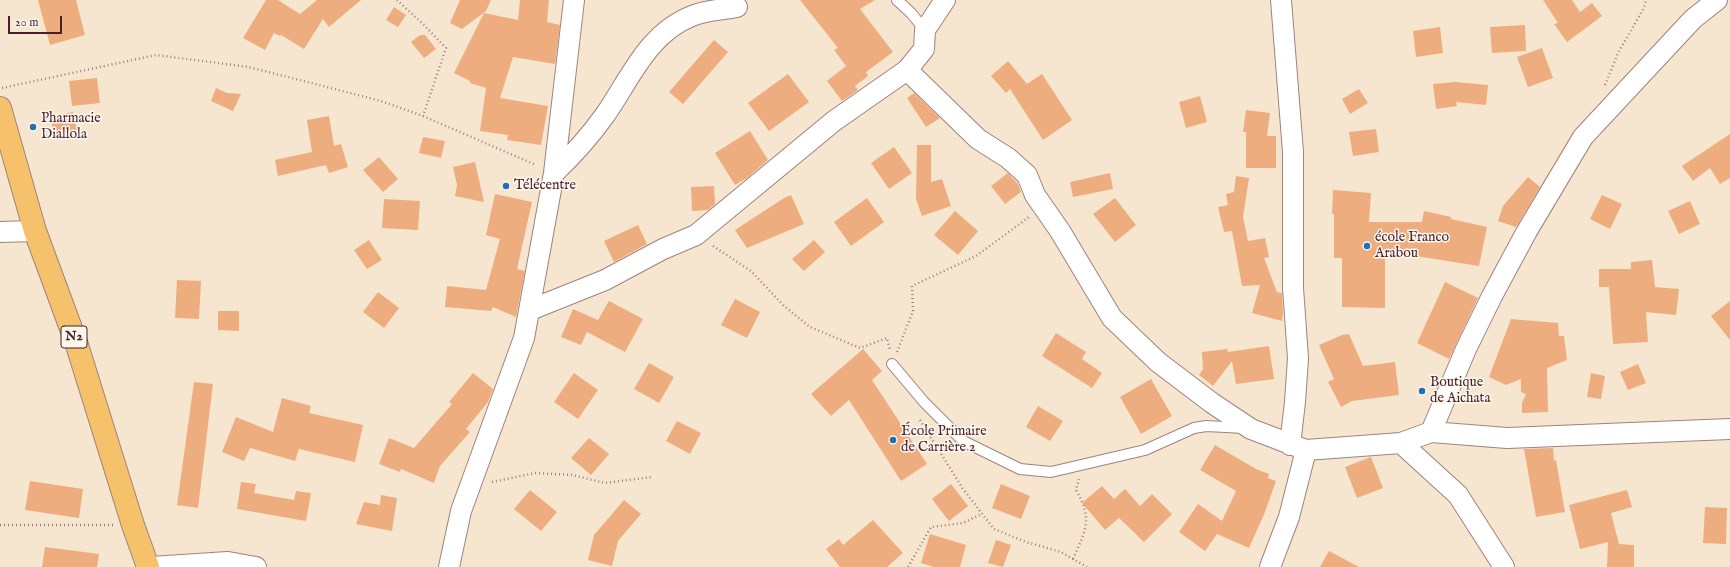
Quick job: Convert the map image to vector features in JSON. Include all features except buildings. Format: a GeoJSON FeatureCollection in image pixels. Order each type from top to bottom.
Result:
{"type":"FeatureCollection","features":[{"type":"Feature","properties":{"kind":"highway","name":"N2"},"geometry":{"type":"LineString","coordinates":[[0,108],[36,231],[76,342],[133,525],[150,567]]}},
{"type":"Feature","properties":{"kind":"street"},"geometry":{"type":"LineString","coordinates":[[449,567],[461,510],[524,338],[554,173],[574,0]]}},
{"type":"Feature","properties":{"kind":"street"},"geometry":{"type":"LineString","coordinates":[[530,310],[605,280],[662,249],[696,235],[834,121],[907,70],[924,49],[925,30],[945,0]]}},
{"type":"Feature","properties":{"kind":"street"},"geometry":{"type":"LineString","coordinates":[[1270,567],[1289,517],[1298,447],[1298,358],[1293,288],[1293,152],[1281,0]]}},
{"type":"Feature","properties":{"kind":"street"},"geometry":{"type":"LineString","coordinates":[[1431,432],[1466,349],[1492,296],[1527,232],[1583,137],[1693,19],[1705,7],[1717,0]]}},
{"type":"Feature","properties":{"kind":"street"},"geometry":{"type":"LineString","coordinates":[[554,173],[569,159],[604,116],[648,47],[669,28],[692,15],[737,7]]}},
{"type":"Feature","properties":{"kind":"street"},"geometry":{"type":"LineString","coordinates":[[907,70],[978,139],[1008,158],[1027,175],[1035,195],[1060,231],[1112,318],[1158,362],[1212,403],[1251,429],[1298,447],[1401,443],[1431,432],[1507,438],[1730,429]]}},
{"type":"Feature","properties":{"kind":"street"},"geometry":{"type":"LineString","coordinates":[[0,232],[36,231]]}},
{"type":"Feature","properties":{"kind":"street"},"geometry":{"type":"LineString","coordinates":[[1401,443],[1458,495],[1504,567]]}},
{"type":"Feature","properties":{"kind":"street"},"geometry":{"type":"LineString","coordinates":[[150,567],[228,562],[256,567]]}},
{"type":"Feature","properties":{"kind":"lane"},"geometry":{"type":"LineString","coordinates":[[897,0],[911,13],[925,30]]}},
{"type":"Feature","properties":{"kind":"lane"},"geometry":{"type":"LineString","coordinates":[[892,364],[924,402],[963,441],[1020,469],[1051,472],[1096,462],[1145,450],[1194,428],[1206,426],[1251,429]]}},
{"type":"Feature","properties":{"kind":"path"},"geometry":{"type":"LineString","coordinates":[[397,0],[446,48],[423,116]]}},
{"type":"Feature","properties":{"kind":"path"},"geometry":{"type":"LineString","coordinates":[[1603,88],[1618,53],[1644,8],[1646,0]]}},
{"type":"Feature","properties":{"kind":"path"},"geometry":{"type":"LineString","coordinates":[[0,88],[156,56],[249,68],[381,100],[423,116],[554,173]]}},
{"type":"Feature","properties":{"kind":"path"},"geometry":{"type":"LineString","coordinates":[[892,364],[913,311],[912,286],[976,256],[1031,216],[1035,195]]}},
{"type":"Feature","properties":{"kind":"path"},"geometry":{"type":"LineString","coordinates":[[696,235],[751,271],[784,306],[810,326],[860,348],[888,338],[892,364]]}},
{"type":"Feature","properties":{"kind":"path"},"geometry":{"type":"LineString","coordinates":[[917,414],[963,489],[994,529],[1026,542],[1061,552],[1087,567]]}},
{"type":"Feature","properties":{"kind":"path"},"geometry":{"type":"LineString","coordinates":[[1073,559],[1086,527],[1085,506],[1076,490],[1080,474],[1096,462]]}},
{"type":"Feature","properties":{"kind":"path"},"geometry":{"type":"LineString","coordinates":[[470,486],[535,473],[572,475],[605,483],[652,477]]}},
{"type":"Feature","properties":{"kind":"path"},"geometry":{"type":"LineString","coordinates":[[908,567],[931,527],[963,523],[982,514]]}},
{"type":"Feature","properties":{"kind":"path"},"geometry":{"type":"LineString","coordinates":[[0,525],[133,525]]}},
{"type":"Feature","properties":{"kind":"place","name":"Pharmacie Diallola"},"geometry":{"type":"Point","coordinates":[33,127]}},
{"type":"Feature","properties":{"kind":"place","name":"Télécentre"},"geometry":{"type":"Point","coordinates":[506,186]}},
{"type":"Feature","properties":{"kind":"place","name":"école Franco Arabou"},"geometry":{"type":"Point","coordinates":[1367,246]}},
{"type":"Feature","properties":{"kind":"place","name":"Boutique de Aichata"},"geometry":{"type":"Point","coordinates":[1422,391]}},
{"type":"Feature","properties":{"kind":"place","name":"École Primaire de Carrière 2"},"geometry":{"type":"Point","coordinates":[893,440]}}]}
